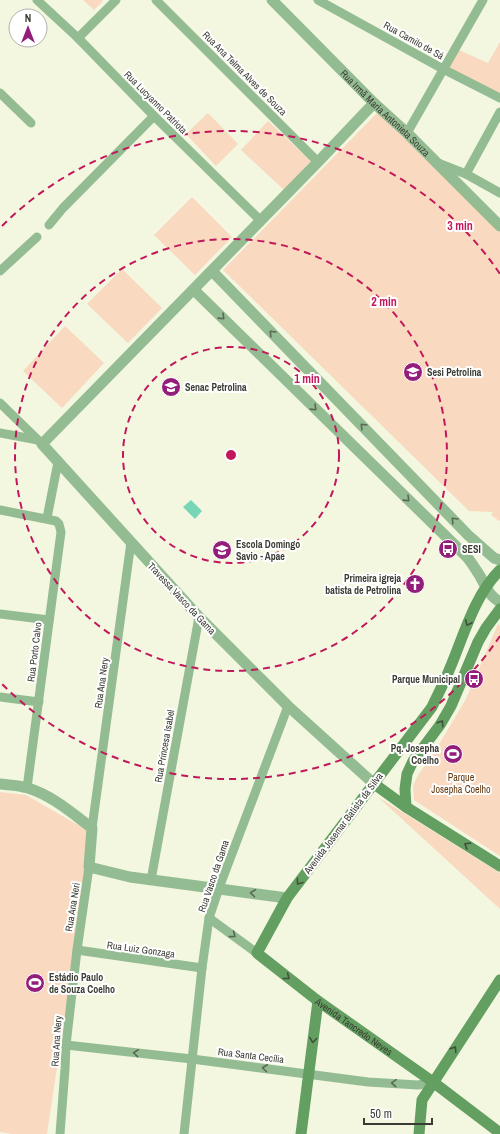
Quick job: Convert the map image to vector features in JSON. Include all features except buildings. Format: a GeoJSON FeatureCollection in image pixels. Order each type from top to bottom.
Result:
{"type":"FeatureCollection","features":[{"type":"Feature","properties":{"kind":"main road","name":"Avenida Josemar Batista da Silva"},"geometry":{"type":"LineString","coordinates":[[257,953],[287,898],[432,707],[461,639],[489,581],[500,570]]}},
{"type":"Feature","properties":{"kind":"main road"},"geometry":{"type":"LineString","coordinates":[[406,807],[404,789],[407,774],[413,761],[440,725],[451,706],[478,642],[500,608]]}},
{"type":"Feature","properties":{"kind":"main road"},"geometry":{"type":"LineString","coordinates":[[373,783],[406,807],[500,866]]}},
{"type":"Feature","properties":{"kind":"main road","name":"Avenida Tancredo Neves"},"geometry":{"type":"LineString","coordinates":[[257,953],[318,1002],[433,1082],[500,1133]]}},
{"type":"Feature","properties":{"kind":"main road"},"geometry":{"type":"LineString","coordinates":[[419,1134],[422,1100],[500,980]]}},
{"type":"Feature","properties":{"kind":"main road"},"geometry":{"type":"LineString","coordinates":[[301,1134],[318,1002]]}},
{"type":"Feature","properties":{"kind":"street","name":"Rua Lucyanno Patriota"},"geometry":{"type":"LineString","coordinates":[[37,0],[78,38],[154,116],[260,220]]}},
{"type":"Feature","properties":{"kind":"street"},"geometry":{"type":"LineString","coordinates":[[78,38],[116,0]]}},
{"type":"Feature","properties":{"kind":"street","name":"Rua Ana Telma Alves de Souza"},"geometry":{"type":"LineString","coordinates":[[156,0],[318,162]]}},
{"type":"Feature","properties":{"kind":"street","name":"Rua Irmã Maria Antonieta Souza"},"geometry":{"type":"LineString","coordinates":[[272,0],[374,103],[407,133],[500,226]]}},
{"type":"Feature","properties":{"kind":"street","name":"Rua Camilo de Sá"},"geometry":{"type":"LineString","coordinates":[[318,0],[443,69],[500,98]]}},
{"type":"Feature","properties":{"kind":"street"},"geometry":{"type":"LineString","coordinates":[[407,133],[482,0]]}},
{"type":"Feature","properties":{"kind":"street"},"geometry":{"type":"LineString","coordinates":[[0,93],[31,123]]}},
{"type":"Feature","properties":{"kind":"street"},"geometry":{"type":"LineString","coordinates":[[0,433],[40,442],[194,290],[374,103]]}},
{"type":"Feature","properties":{"kind":"street"},"geometry":{"type":"LineString","coordinates":[[466,174],[500,112]]}},
{"type":"Feature","properties":{"kind":"street"},"geometry":{"type":"LineString","coordinates":[[49,225],[63,208],[154,116]]}},
{"type":"Feature","properties":{"kind":"street"},"geometry":{"type":"LineString","coordinates":[[436,162],[466,174],[500,193]]}},
{"type":"Feature","properties":{"kind":"street"},"geometry":{"type":"LineString","coordinates":[[0,271],[37,237]]}},
{"type":"Feature","properties":{"kind":"street"},"geometry":{"type":"LineString","coordinates":[[212,271],[468,535],[490,554],[500,560]]}},
{"type":"Feature","properties":{"kind":"street"},"geometry":{"type":"LineString","coordinates":[[194,290],[467,557],[493,598],[500,602]]}},
{"type":"Feature","properties":{"kind":"street","name":"Travessa Vasco da Gama"},"geometry":{"type":"LineString","coordinates":[[0,403],[40,442],[199,616],[288,706],[373,783]]}},
{"type":"Feature","properties":{"kind":"street"},"geometry":{"type":"LineString","coordinates":[[0,510],[51,520],[58,462]]}},
{"type":"Feature","properties":{"kind":"street","name":"Rua Porto Calvo"},"geometry":{"type":"LineString","coordinates":[[27,788],[61,532],[59,524],[51,520]]}},
{"type":"Feature","properties":{"kind":"street","name":"Rua Ana Nery"},"geometry":{"type":"LineString","coordinates":[[92,828],[131,542]]}},
{"type":"Feature","properties":{"kind":"street"},"geometry":{"type":"LineString","coordinates":[[0,614],[49,620]]}},
{"type":"Feature","properties":{"kind":"street","name":"Rua Princesa Isabel"},"geometry":{"type":"LineString","coordinates":[[151,880],[199,616]]}},
{"type":"Feature","properties":{"kind":"street"},"geometry":{"type":"LineString","coordinates":[[0,697],[39,702]]}},
{"type":"Feature","properties":{"kind":"street","name":"Rua Vasco da Gama"},"geometry":{"type":"LineString","coordinates":[[184,1134],[202,968],[209,918],[288,706]]}},
{"type":"Feature","properties":{"kind":"street"},"geometry":{"type":"LineString","coordinates":[[0,784],[27,788],[57,801],[92,828],[89,867],[130,877],[287,898]]}},
{"type":"Feature","properties":{"kind":"street","name":"Rua Ana Neri"},"geometry":{"type":"LineString","coordinates":[[77,950],[89,867]]}},
{"type":"Feature","properties":{"kind":"street","name":"Avenida Tancredo Neves"},"geometry":{"type":"LineString","coordinates":[[209,918],[257,953]]}},
{"type":"Feature","properties":{"kind":"street","name":"Rua Ana Nery"},"geometry":{"type":"LineString","coordinates":[[60,1134],[66,1045],[77,950]]}},
{"type":"Feature","properties":{"kind":"street","name":"Rua Luiz Gonzaga"},"geometry":{"type":"LineString","coordinates":[[77,950],[202,968]]}},
{"type":"Feature","properties":{"kind":"street","name":"Rua Santa Cecília"},"geometry":{"type":"LineString","coordinates":[[66,1045],[192,1059],[368,1082],[418,1085],[433,1082]]}},
{"type":"Feature","properties":{"kind":"green space"},"geometry":{"type":"Polygon","coordinates":[[[83,0],[102,0],[103,1],[94,10],[83,0]]]}},
{"type":"Feature","properties":{"kind":"green space"},"geometry":{"type":"Polygon","coordinates":[[[500,42],[500,93],[446,67],[459,50],[488,63],[500,42]]]}},
{"type":"Feature","properties":{"kind":"green space","name":"Sesi Petrolina"},"geometry":{"type":"Polygon","coordinates":[[[378,112],[500,232],[499,521],[491,515],[493,512],[469,511],[223,270],[378,112]]]}},
{"type":"Feature","properties":{"kind":"green space"},"geometry":{"type":"Polygon","coordinates":[[[208,113],[238,144],[216,166],[186,134],[208,113]]]}},
{"type":"Feature","properties":{"kind":"green space"},"geometry":{"type":"Polygon","coordinates":[[[268,121],[311,161],[284,190],[241,150],[268,121]]]}},
{"type":"Feature","properties":{"kind":"green space"},"geometry":{"type":"Polygon","coordinates":[[[192,197],[232,237],[195,275],[154,235],[192,197]]]}},
{"type":"Feature","properties":{"kind":"green space"},"geometry":{"type":"Polygon","coordinates":[[[122,269],[162,308],[128,343],[87,304],[122,269]]]}},
{"type":"Feature","properties":{"kind":"green space"},"geometry":{"type":"Polygon","coordinates":[[[65,326],[104,363],[62,408],[23,371],[65,326]]]}},
{"type":"Feature","properties":{"kind":"green space","name":"Parque Josepha Coelho"},"geometry":{"type":"Polygon","coordinates":[[[498,624],[500,626],[500,856],[414,800],[413,786],[417,777],[466,699],[498,624]]]}},
{"type":"Feature","properties":{"kind":"green space","name":"Estádio Paulo de Souza Coelho"},"geometry":{"type":"Polygon","coordinates":[[[0,792],[26,795],[92,833],[47,1134],[13,1134],[0,1132],[0,792]]]}},
{"type":"Feature","properties":{"kind":"green space"},"geometry":{"type":"Polygon","coordinates":[[[378,797],[500,873],[500,909],[378,797]]]}},
{"type":"Feature","properties":{"kind":"shaded area"},"geometry":{"type":"Polygon","coordinates":[[[191,500],[202,511],[195,519],[183,507],[191,500]]]}},
{"type":"Feature","properties":{"kind":"place","name":"Sesi Petrolina"},"geometry":{"type":"Point","coordinates":[413,372]}},
{"type":"Feature","properties":{"kind":"place","name":"Senac Petrolina"},"geometry":{"type":"Point","coordinates":[171,387]}},
{"type":"Feature","properties":{"kind":"place","name":"SESI"},"geometry":{"type":"Point","coordinates":[448,549]}},
{"type":"Feature","properties":{"kind":"place","name":"Escola Domingo Savio - Apae"},"geometry":{"type":"Point","coordinates":[222,550]}},
{"type":"Feature","properties":{"kind":"place","name":"Primeira igreja batista de Petrolina"},"geometry":{"type":"Point","coordinates":[415,584]}},
{"type":"Feature","properties":{"kind":"place","name":"Parque Municipal"},"geometry":{"type":"Point","coordinates":[474,679]}},
{"type":"Feature","properties":{"kind":"place","name":"Pq. Josepha Coelho"},"geometry":{"type":"Point","coordinates":[453,754]}},
{"type":"Feature","properties":{"kind":"place","name":"Estádio Paulo de Souza Coelho"},"geometry":{"type":"Point","coordinates":[35,983]}}]}
